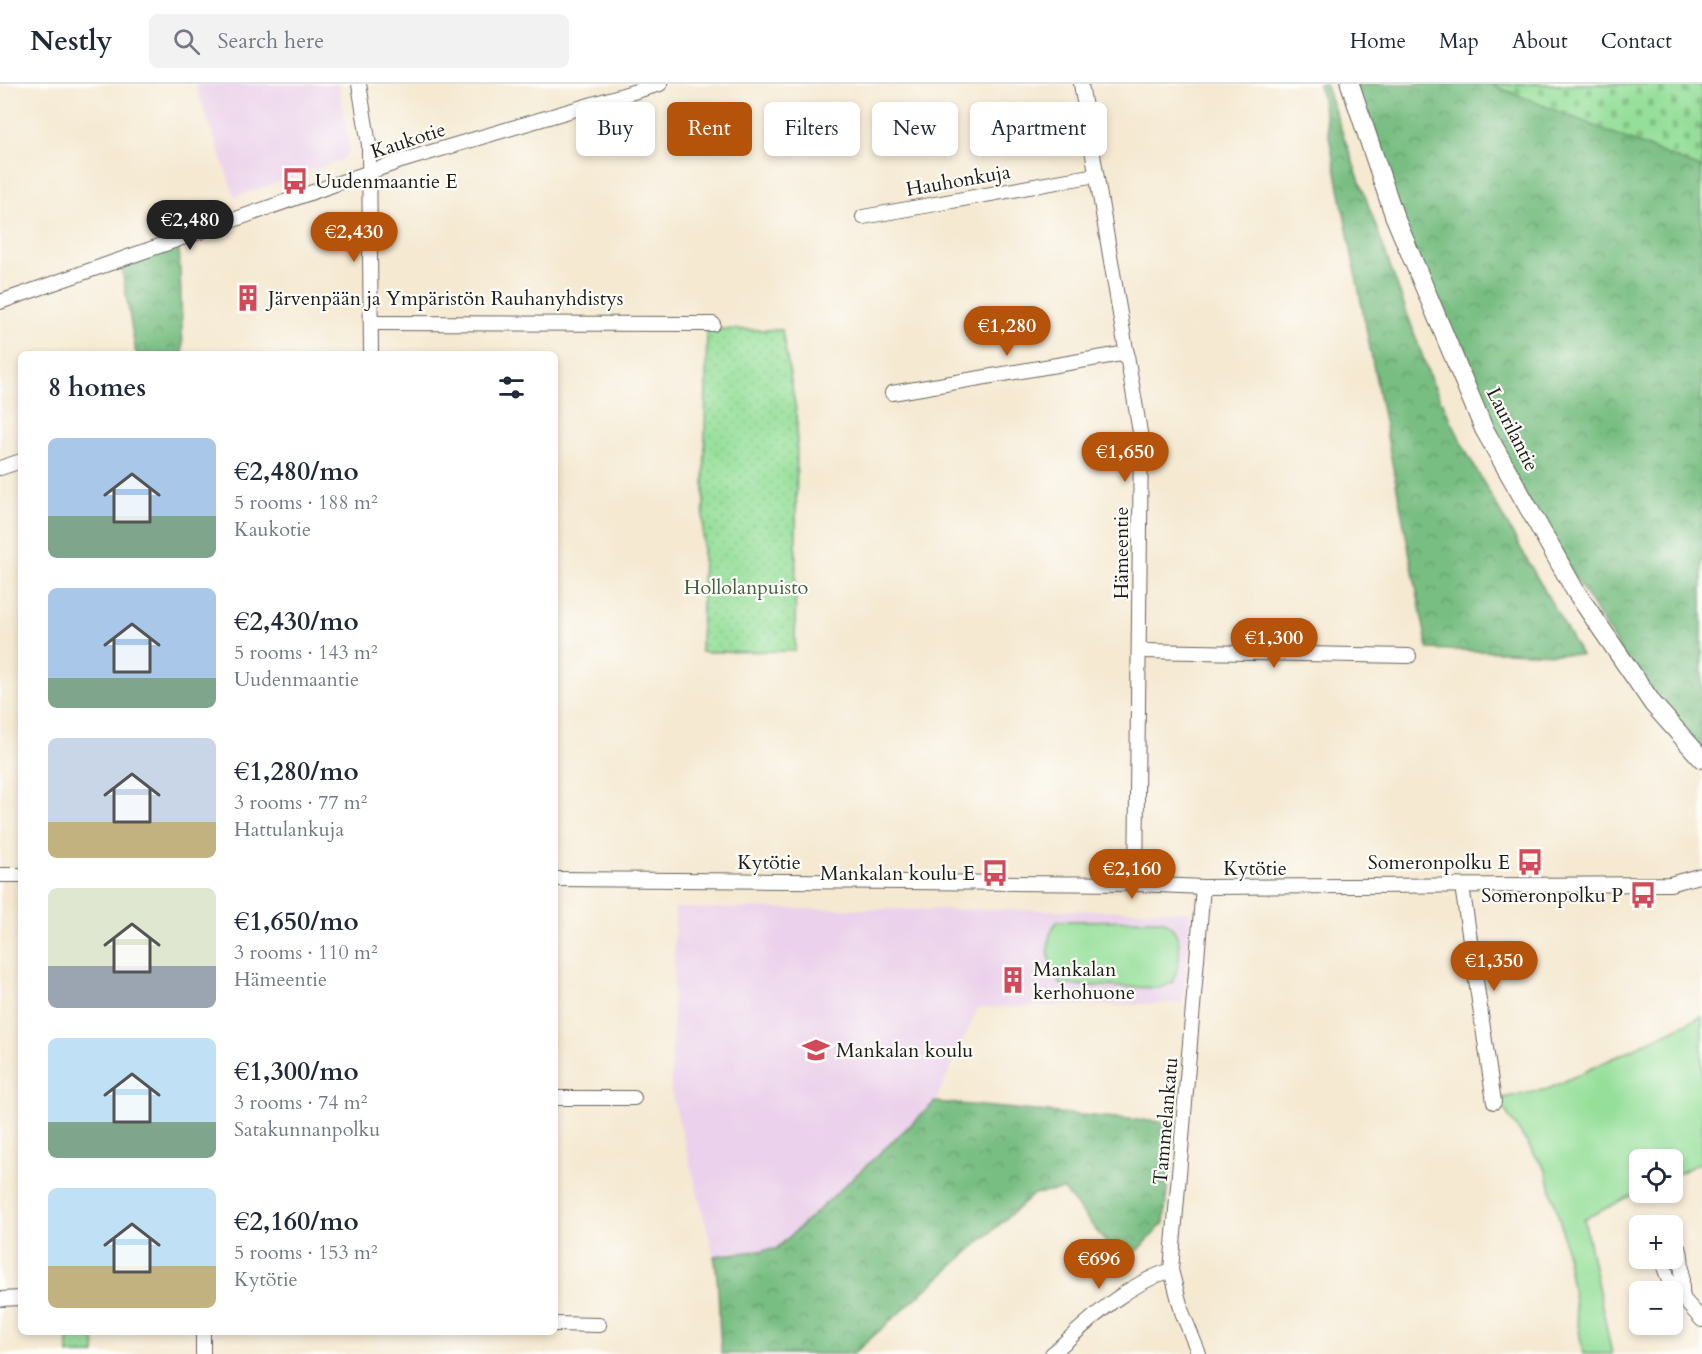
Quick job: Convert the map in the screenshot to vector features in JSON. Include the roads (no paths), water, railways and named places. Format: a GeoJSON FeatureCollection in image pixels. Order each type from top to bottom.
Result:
{"type":"FeatureCollection","features":[{"type":"Feature","properties":{"kind":"street"},"geometry":{"type":"LineString","coordinates":[[359,84],[369,145],[371,351]]}},
{"type":"Feature","properties":{"kind":"street","name":"Kaukotie"},"geometry":{"type":"LineString","coordinates":[[0,302],[401,161],[660,84]]}},
{"type":"Feature","properties":{"kind":"street","name":"Hämeentie"},"geometry":{"type":"LineString","coordinates":[[1081,84],[1141,438],[1136,884]]}},
{"type":"Feature","properties":{"kind":"street","name":"Laurilantie"},"geometry":{"type":"LineString","coordinates":[[1350,84],[1394,215],[1484,429],[1576,592],[1653,704],[1702,759]]}},
{"type":"Feature","properties":{"kind":"street","name":"Hauhonkuja"},"geometry":{"type":"LineString","coordinates":[[863,217],[1096,175]]}},
{"type":"Feature","properties":{"kind":"street"},"geometry":{"type":"LineString","coordinates":[[371,323],[713,324]]}},
{"type":"Feature","properties":{"kind":"street"},"geometry":{"type":"LineString","coordinates":[[892,393],[1127,353]]}},
{"type":"Feature","properties":{"kind":"street"},"geometry":{"type":"LineString","coordinates":[[0,468],[18,462]]}},
{"type":"Feature","properties":{"kind":"street"},"geometry":{"type":"LineString","coordinates":[[1140,651],[1409,656]]}},
{"type":"Feature","properties":{"kind":"street"},"geometry":{"type":"LineString","coordinates":[[0,875],[18,875]]}},
{"type":"Feature","properties":{"kind":"street","name":"Kytötie"},"geometry":{"type":"LineString","coordinates":[[558,879],[1136,884],[1203,887],[1670,884],[1702,875]]}},
{"type":"Feature","properties":{"kind":"street"},"geometry":{"type":"LineString","coordinates":[[1462,886],[1494,1102]]}},
{"type":"Feature","properties":{"kind":"street","name":"Tammelankatu"},"geometry":{"type":"LineString","coordinates":[[1199,1354],[1182,1312],[1171,1270],[1203,887]]}},
{"type":"Feature","properties":{"kind":"street"},"geometry":{"type":"LineString","coordinates":[[558,1098],[634,1098]]}},
{"type":"Feature","properties":{"kind":"street"},"geometry":{"type":"LineString","coordinates":[[1680,1281],[1683,1262]]}},
{"type":"Feature","properties":{"kind":"street"},"geometry":{"type":"LineString","coordinates":[[1052,1354],[1106,1305],[1150,1276],[1171,1270]]}},
{"type":"Feature","properties":{"kind":"street"},"geometry":{"type":"LineString","coordinates":[[0,1299],[18,1298]]}},
{"type":"Feature","properties":{"kind":"street"},"geometry":{"type":"LineString","coordinates":[[1683,1300],[1702,1320]]}},
{"type":"Feature","properties":{"kind":"street"},"geometry":{"type":"LineString","coordinates":[[558,1324],[599,1325]]}},
{"type":"Feature","properties":{"kind":"street"},"geometry":{"type":"LineString","coordinates":[[202,1335],[203,1354]]}},
{"type":"Feature","properties":{"kind":"place","name":"Uudenmaantie E"},"geometry":{"type":"Point","coordinates":[295,181]}},
{"type":"Feature","properties":{"kind":"place","name":"Järvenpään ja Ympäristön Rauhanyhdistys"},"geometry":{"type":"Point","coordinates":[248,298]}},
{"type":"Feature","properties":{"kind":"place","name":"Someronpolku E"},"geometry":{"type":"Point","coordinates":[1530,862]}},
{"type":"Feature","properties":{"kind":"place","name":"Mankalan koulu E"},"geometry":{"type":"Point","coordinates":[995,873]}},
{"type":"Feature","properties":{"kind":"place","name":"Someronpolku P"},"geometry":{"type":"Point","coordinates":[1643,895]}},
{"type":"Feature","properties":{"kind":"place","name":"Mankalan kerhohuone"},"geometry":{"type":"Point","coordinates":[1013,980]}},
{"type":"Feature","properties":{"kind":"place","name":"Mankalan koulu"},"geometry":{"type":"Point","coordinates":[816,1050]}},
{"type":"Feature","properties":{"kind":"park label","name":"Hollolanpuisto"},"geometry":{"type":"Point","coordinates":[746,587]}}]}
